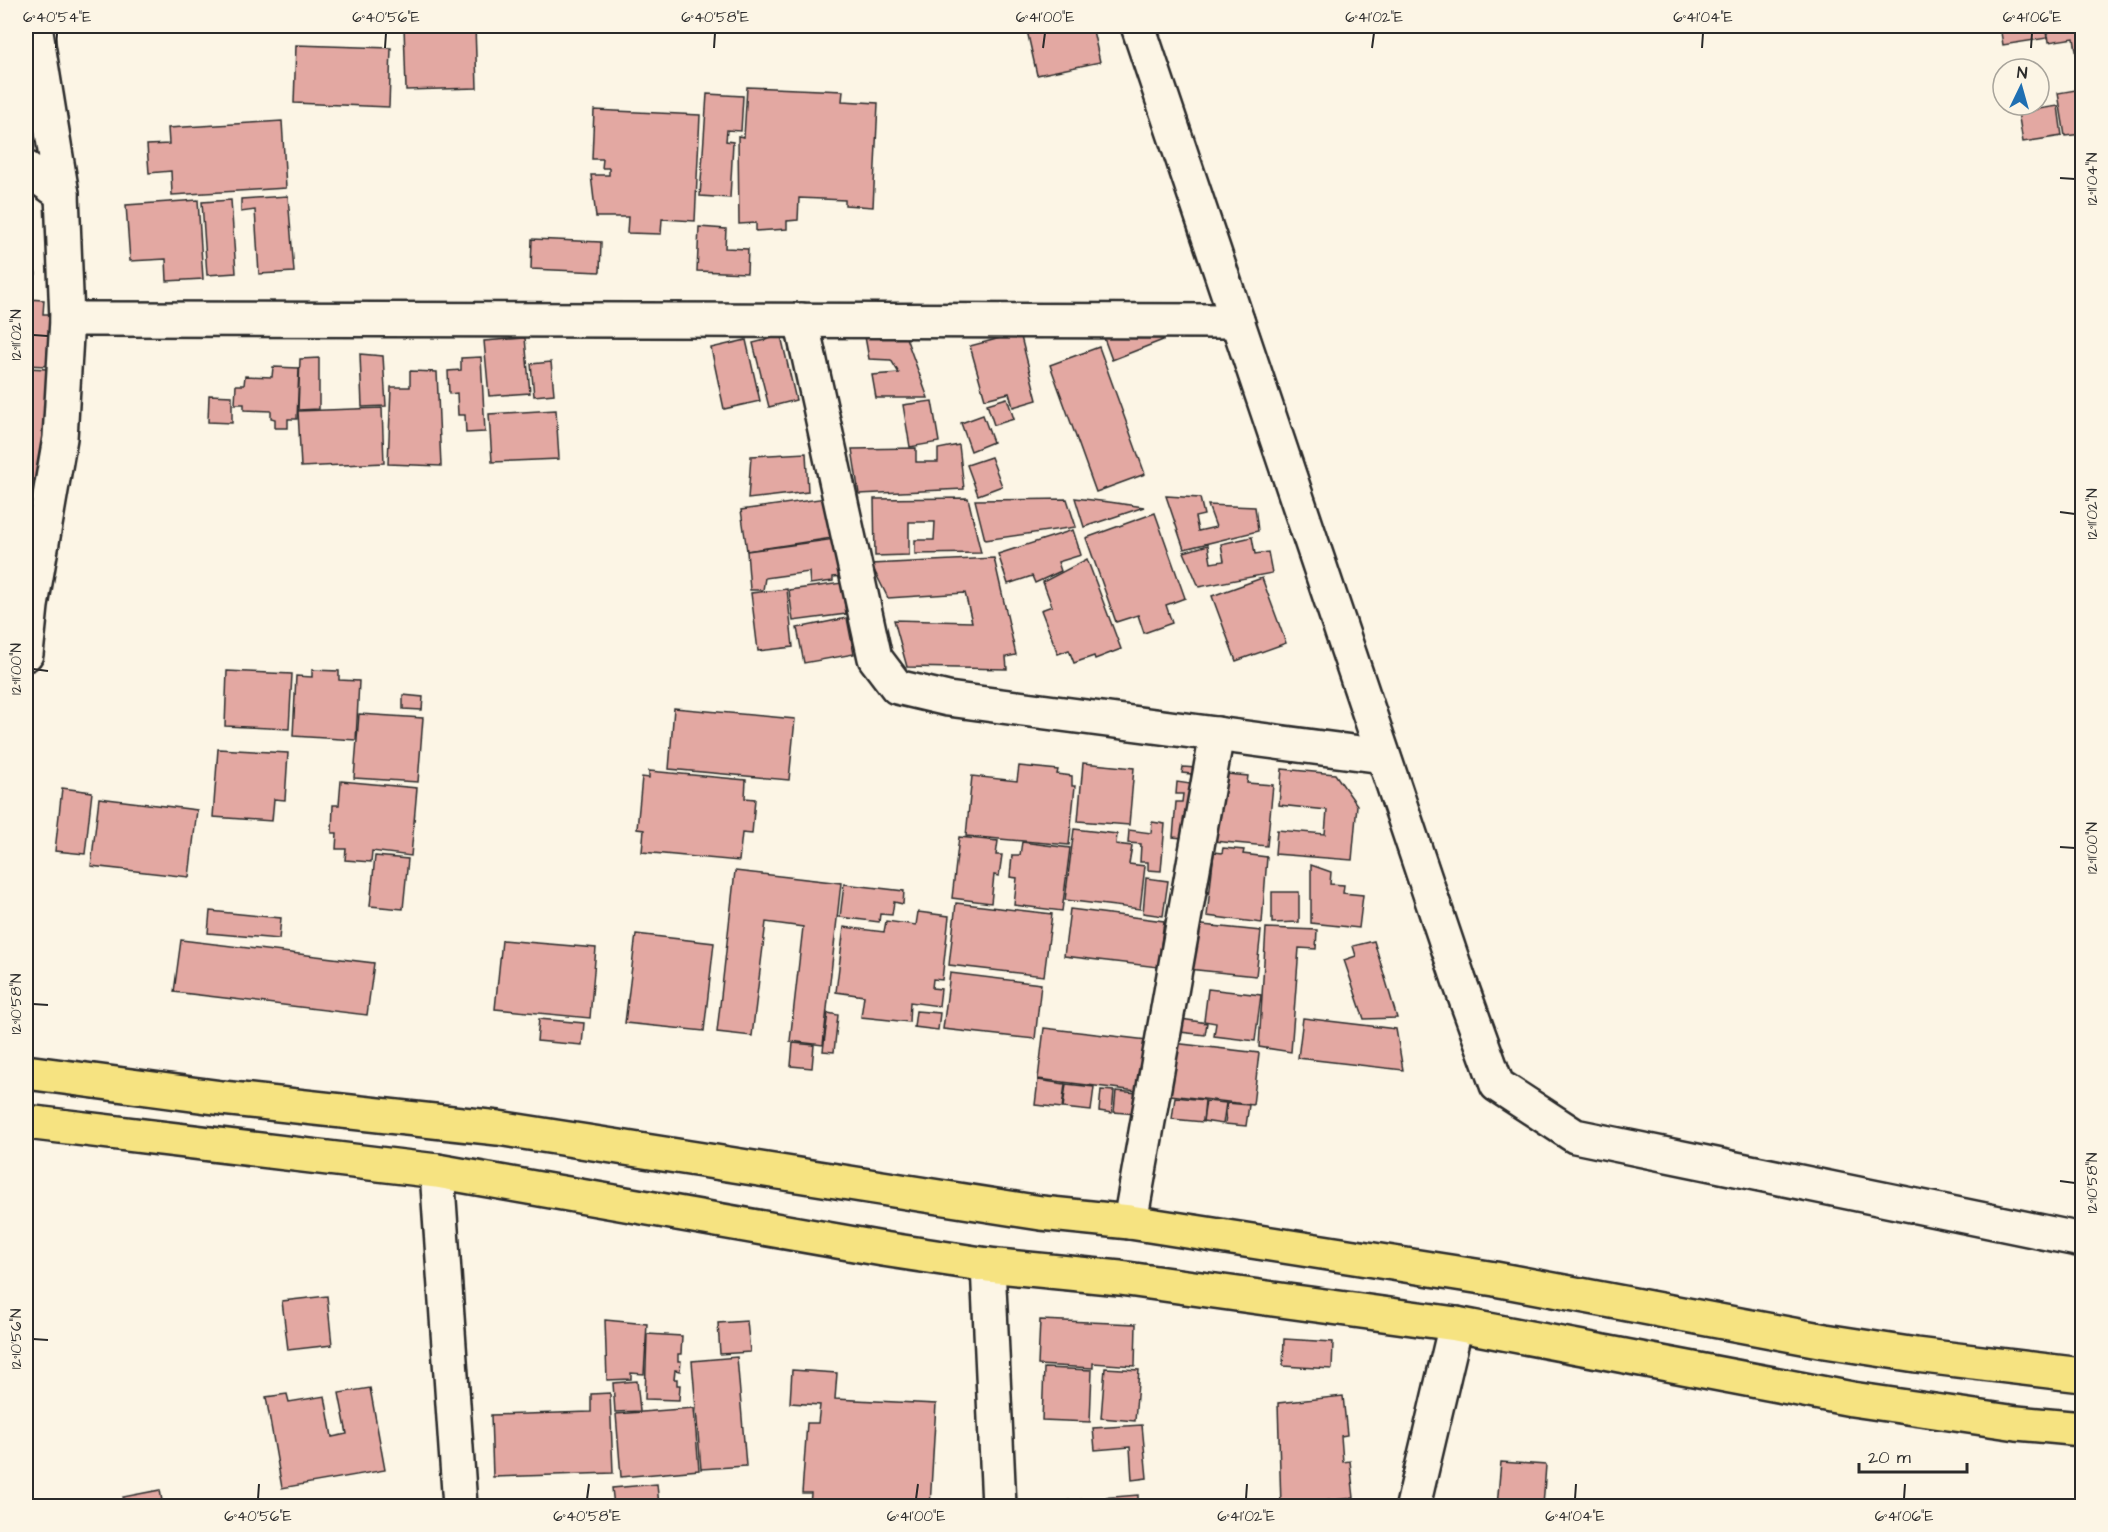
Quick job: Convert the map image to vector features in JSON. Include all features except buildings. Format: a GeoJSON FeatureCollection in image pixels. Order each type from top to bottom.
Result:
{"type":"FeatureCollection","features":[{"type":"Feature","properties":{"kind":"highway"},"geometry":{"type":"LineString","coordinates":[[26,1072],[222,1098],[498,1128],[1041,1213],[1130,1222],[1495,1279],[1916,1355],[2082,1375]]}},
{"type":"Feature","properties":{"kind":"highway"},"geometry":{"type":"LineString","coordinates":[[26,1122],[436,1170],[756,1228],[988,1265],[1120,1278],[1456,1324],[1852,1399],[2017,1423],[2082,1429]]}},
{"type":"Feature","properties":{"kind":"street"},"geometry":{"type":"LineString","coordinates":[[26,654],[28,604],[60,438],[67,318],[62,194],[35,26]]}},
{"type":"Feature","properties":{"kind":"street"},"geometry":{"type":"LineString","coordinates":[[1138,26],[1459,981],[1497,1085],[1575,1136],[2082,1240]]}},
{"type":"Feature","properties":{"kind":"street"},"geometry":{"type":"LineString","coordinates":[[26,168],[62,194]]}},
{"type":"Feature","properties":{"kind":"street"},"geometry":{"type":"LineString","coordinates":[[67,318],[1237,321]]}},
{"type":"Feature","properties":{"kind":"street"},"geometry":{"type":"LineString","coordinates":[[801,320],[875,658],[897,687],[948,699],[1383,756]]}},
{"type":"Feature","properties":{"kind":"street"},"geometry":{"type":"LineString","coordinates":[[1130,1222],[1216,734]]}},
{"type":"Feature","properties":{"kind":"street"},"geometry":{"type":"LineString","coordinates":[[436,1170],[460,1506]]}},
{"type":"Feature","properties":{"kind":"street"},"geometry":{"type":"LineString","coordinates":[[988,1265],[999,1506]]}},
{"type":"Feature","properties":{"kind":"street"},"geometry":{"type":"LineString","coordinates":[[1413,1506],[1456,1324]]}}]}
